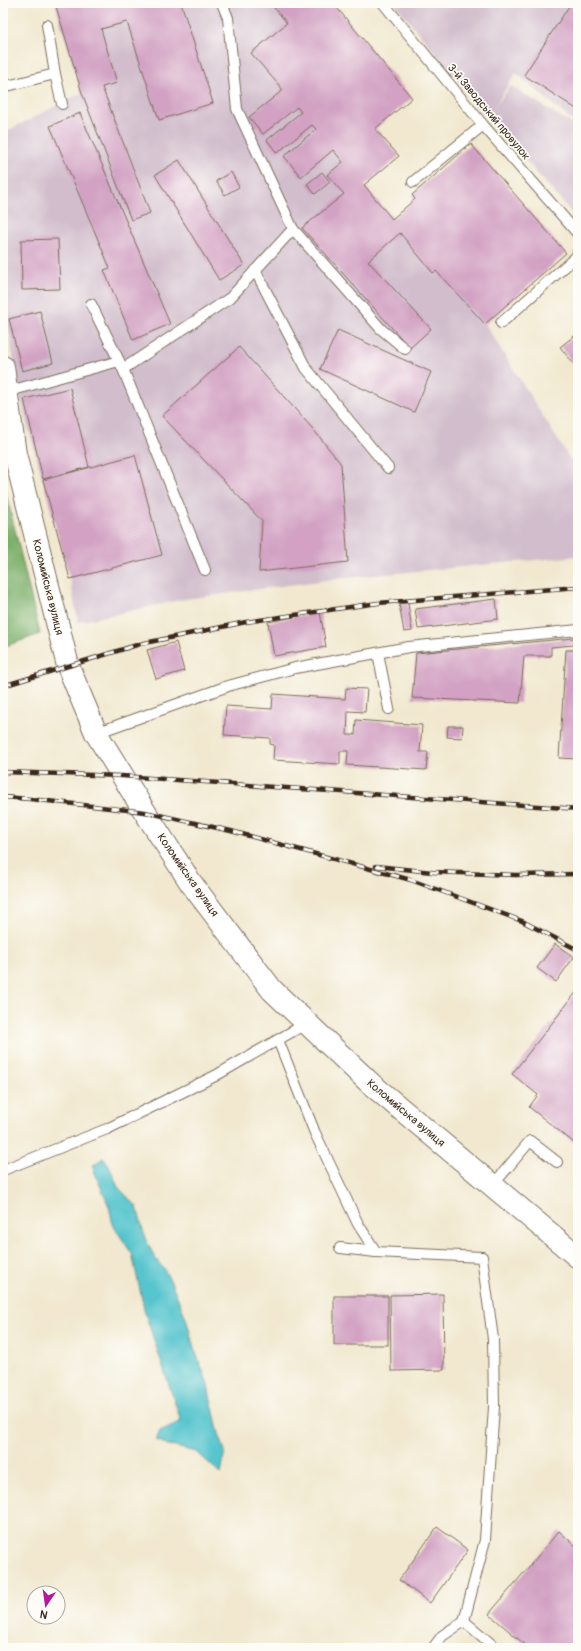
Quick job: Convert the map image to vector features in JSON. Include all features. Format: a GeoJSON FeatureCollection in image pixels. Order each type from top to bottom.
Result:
{"type":"FeatureCollection","features":[{"type":"Feature","properties":{"kind":"street","name":"Коломийська вулиця"},"geometry":{"type":"LineString","coordinates":[[3,367],[15,454],[68,666],[96,733],[191,883],[272,990],[371,1084],[578,1257]]}},
{"type":"Feature","properties":{"kind":"lane"},"geometry":{"type":"LineString","coordinates":[[222,3],[228,18],[238,109],[293,229],[382,329],[406,348]]}},
{"type":"Feature","properties":{"kind":"lane","name":"3-й Заводський провулок"},"geometry":{"type":"LineString","coordinates":[[383,3],[483,125],[578,234]]}},
{"type":"Feature","properties":{"kind":"lane"},"geometry":{"type":"LineString","coordinates":[[47,25],[55,74],[62,104]]}},
{"type":"Feature","properties":{"kind":"lane"},"geometry":{"type":"LineString","coordinates":[[3,87],[55,74]]}},
{"type":"Feature","properties":{"kind":"lane"},"geometry":{"type":"LineString","coordinates":[[413,182],[483,125]]}},
{"type":"Feature","properties":{"kind":"lane"},"geometry":{"type":"LineString","coordinates":[[6,392],[121,365],[230,298],[293,229]]}},
{"type":"Feature","properties":{"kind":"lane"},"geometry":{"type":"LineString","coordinates":[[501,323],[577,256],[578,252]]}},
{"type":"Feature","properties":{"kind":"lane"},"geometry":{"type":"LineString","coordinates":[[254,270],[306,368],[388,468]]}},
{"type":"Feature","properties":{"kind":"lane"},"geometry":{"type":"LineString","coordinates":[[92,304],[121,365],[205,570]]}},
{"type":"Feature","properties":{"kind":"lane"},"geometry":{"type":"LineString","coordinates":[[96,733],[228,686],[295,668],[409,647],[578,630]]}},
{"type":"Feature","properties":{"kind":"lane"},"geometry":{"type":"LineString","coordinates":[[378,653],[389,709]]}},
{"type":"Feature","properties":{"kind":"lane"},"geometry":{"type":"LineString","coordinates":[[3,1170],[107,1129],[215,1076],[307,1023]]}},
{"type":"Feature","properties":{"kind":"lane"},"geometry":{"type":"LineString","coordinates":[[278,1040],[315,1133],[358,1224],[376,1252]]}},
{"type":"Feature","properties":{"kind":"lane"},"geometry":{"type":"LineString","coordinates":[[493,1185],[530,1141],[557,1162]]}},
{"type":"Feature","properties":{"kind":"lane"},"geometry":{"type":"LineString","coordinates":[[340,1248],[376,1252],[482,1257],[493,1339],[494,1407],[485,1540],[464,1621],[442,1636],[432,1648]]}},
{"type":"Feature","properties":{"kind":"lane"},"geometry":{"type":"LineString","coordinates":[[464,1621],[496,1648]]}},
{"type":"Feature","properties":{"kind":"shaded area"},"geometry":{"type":"Polygon","coordinates":[[[55,3],[271,3],[399,156],[365,186],[485,324],[578,472],[578,556],[334,579],[185,599],[78,622],[70,579],[20,398],[5,308],[4,292],[5,132],[81,93],[55,3]]]}},
{"type":"Feature","properties":{"kind":"shaded area"},"geometry":{"type":"Polygon","coordinates":[[[394,3],[578,3],[578,121],[576,124],[516,73],[493,109],[511,86],[577,127],[578,125],[578,220],[488,117],[394,3]]]}},
{"type":"Feature","properties":{"kind":"green space"},"geometry":{"type":"Polygon","coordinates":[[[3,480],[40,634],[3,647],[3,480]]]}},
{"type":"Feature","properties":{"kind":"water"},"geometry":{"type":"Polygon","coordinates":[[[103,1158],[109,1166],[118,1187],[137,1207],[145,1238],[155,1258],[164,1269],[172,1284],[186,1318],[194,1348],[207,1382],[219,1434],[225,1451],[221,1474],[197,1452],[171,1446],[156,1440],[160,1431],[181,1421],[145,1313],[132,1254],[113,1225],[109,1206],[92,1166],[103,1158]]]}},
{"type":"Feature","properties":{"kind":"building"},"geometry":{"type":"Polygon","coordinates":[[[55,3],[181,3],[213,103],[159,120],[127,22],[101,29],[117,83],[102,87],[150,213],[131,220],[82,93],[55,3]]]}},
{"type":"Feature","properties":{"kind":"building"},"geometry":{"type":"Polygon","coordinates":[[[270,3],[333,3],[412,98],[375,129],[399,156],[364,185],[392,219],[415,199],[412,195],[471,144],[566,253],[485,324],[436,271],[433,273],[400,233],[368,261],[431,329],[410,348],[302,228],[344,194],[327,175],[343,162],[333,150],[301,177],[284,156],[316,129],[312,125],[277,153],[267,140],[301,112],[297,107],[263,134],[249,117],[283,90],[251,53],[287,23],[270,3]]]}},
{"type":"Feature","properties":{"kind":"building"},"geometry":{"type":"Polygon","coordinates":[[[571,3],[578,3],[578,110],[524,75],[571,3]]]}},
{"type":"Feature","properties":{"kind":"building"},"geometry":{"type":"Polygon","coordinates":[[[80,113],[170,324],[133,340],[104,270],[110,268],[50,126],[80,113]]]}},
{"type":"Feature","properties":{"kind":"building"},"geometry":{"type":"Polygon","coordinates":[[[179,160],[244,265],[219,280],[155,175],[179,160]]]}},
{"type":"Feature","properties":{"kind":"building"},"geometry":{"type":"Polygon","coordinates":[[[231,172],[239,187],[225,195],[216,181],[231,172]]]}},
{"type":"Feature","properties":{"kind":"building"},"geometry":{"type":"Polygon","coordinates":[[[322,172],[330,182],[315,194],[307,184],[322,172]]]}},
{"type":"Feature","properties":{"kind":"building"},"geometry":{"type":"Polygon","coordinates":[[[58,239],[60,289],[22,290],[21,240],[58,239]]]}},
{"type":"Feature","properties":{"kind":"building"},"geometry":{"type":"Polygon","coordinates":[[[40,311],[53,363],[22,371],[9,319],[40,311]]]}},
{"type":"Feature","properties":{"kind":"building"},"geometry":{"type":"Polygon","coordinates":[[[338,330],[431,372],[414,412],[320,369],[338,330]]]}},
{"type":"Feature","properties":{"kind":"building"},"geometry":{"type":"Polygon","coordinates":[[[578,333],[578,369],[560,347],[578,333]]]}},
{"type":"Feature","properties":{"kind":"building"},"geometry":{"type":"Polygon","coordinates":[[[239,347],[313,429],[341,464],[348,562],[259,572],[262,521],[162,416],[239,347]]]}},
{"type":"Feature","properties":{"kind":"building"},"geometry":{"type":"Polygon","coordinates":[[[70,388],[89,467],[43,479],[24,399],[70,388]]]}},
{"type":"Feature","properties":{"kind":"building"},"geometry":{"type":"Polygon","coordinates":[[[135,455],[162,555],[70,579],[43,480],[135,455]]]}},
{"type":"Feature","properties":{"kind":"building"},"geometry":{"type":"Polygon","coordinates":[[[496,599],[498,619],[418,629],[415,609],[496,599]]]}},
{"type":"Feature","properties":{"kind":"building"},"geometry":{"type":"Polygon","coordinates":[[[408,603],[412,631],[404,632],[399,604],[408,603]]]}},
{"type":"Feature","properties":{"kind":"building"},"geometry":{"type":"Polygon","coordinates":[[[320,612],[326,647],[274,656],[268,622],[320,612]]]}},
{"type":"Feature","properties":{"kind":"building"},"geometry":{"type":"Polygon","coordinates":[[[574,638],[574,645],[551,647],[551,656],[524,656],[520,703],[412,698],[416,653],[574,638]]]}},
{"type":"Feature","properties":{"kind":"building"},"geometry":{"type":"Polygon","coordinates":[[[176,642],[184,671],[156,679],[147,650],[176,642]]]}},
{"type":"Feature","properties":{"kind":"building"},"geometry":{"type":"Polygon","coordinates":[[[566,650],[578,650],[578,759],[559,758],[566,650]]]}},
{"type":"Feature","properties":{"kind":"building"},"geometry":{"type":"Polygon","coordinates":[[[346,688],[367,689],[365,712],[348,711],[347,735],[355,735],[356,720],[422,725],[420,752],[428,752],[426,770],[347,765],[348,751],[340,751],[340,764],[273,760],[274,745],[270,744],[270,738],[224,735],[226,706],[272,709],[273,694],[345,699],[346,688]]]}},
{"type":"Feature","properties":{"kind":"building"},"geometry":{"type":"Polygon","coordinates":[[[448,726],[463,726],[462,738],[447,737],[448,726]]]}},
{"type":"Feature","properties":{"kind":"building"},"geometry":{"type":"Polygon","coordinates":[[[555,944],[574,957],[556,982],[537,968],[555,944]]]}},
{"type":"Feature","properties":{"kind":"building"},"geometry":{"type":"Polygon","coordinates":[[[578,990],[578,1146],[529,1107],[538,1095],[512,1074],[578,990]]]}},
{"type":"Feature","properties":{"kind":"building"},"geometry":{"type":"Polygon","coordinates":[[[443,1294],[444,1370],[391,1371],[390,1295],[443,1294]]]}},
{"type":"Feature","properties":{"kind":"building"},"geometry":{"type":"Polygon","coordinates":[[[334,1296],[388,1296],[388,1345],[334,1345],[334,1296]]]}},
{"type":"Feature","properties":{"kind":"building"},"geometry":{"type":"Polygon","coordinates":[[[437,1527],[468,1550],[430,1603],[399,1580],[437,1527]]]}},
{"type":"Feature","properties":{"kind":"building"},"geometry":{"type":"Polygon","coordinates":[[[559,1531],[578,1548],[578,1648],[529,1648],[489,1614],[559,1531]]]}},
{"type":"Feature","properties":{"kind":"railway"},"geometry":{"type":"LineString","coordinates":[[3,686],[140,644],[246,622],[378,603],[578,587]]}},
{"type":"Feature","properties":{"kind":"railway"},"geometry":{"type":"LineString","coordinates":[[3,772],[122,776],[578,809]]}},
{"type":"Feature","properties":{"kind":"railway"},"geometry":{"type":"LineString","coordinates":[[3,797],[145,812],[231,831],[411,880],[522,921],[578,950]]}},
{"type":"Feature","properties":{"kind":"railway"},"geometry":{"type":"LineString","coordinates":[[376,866],[432,872],[515,875],[578,874]]}}]}
